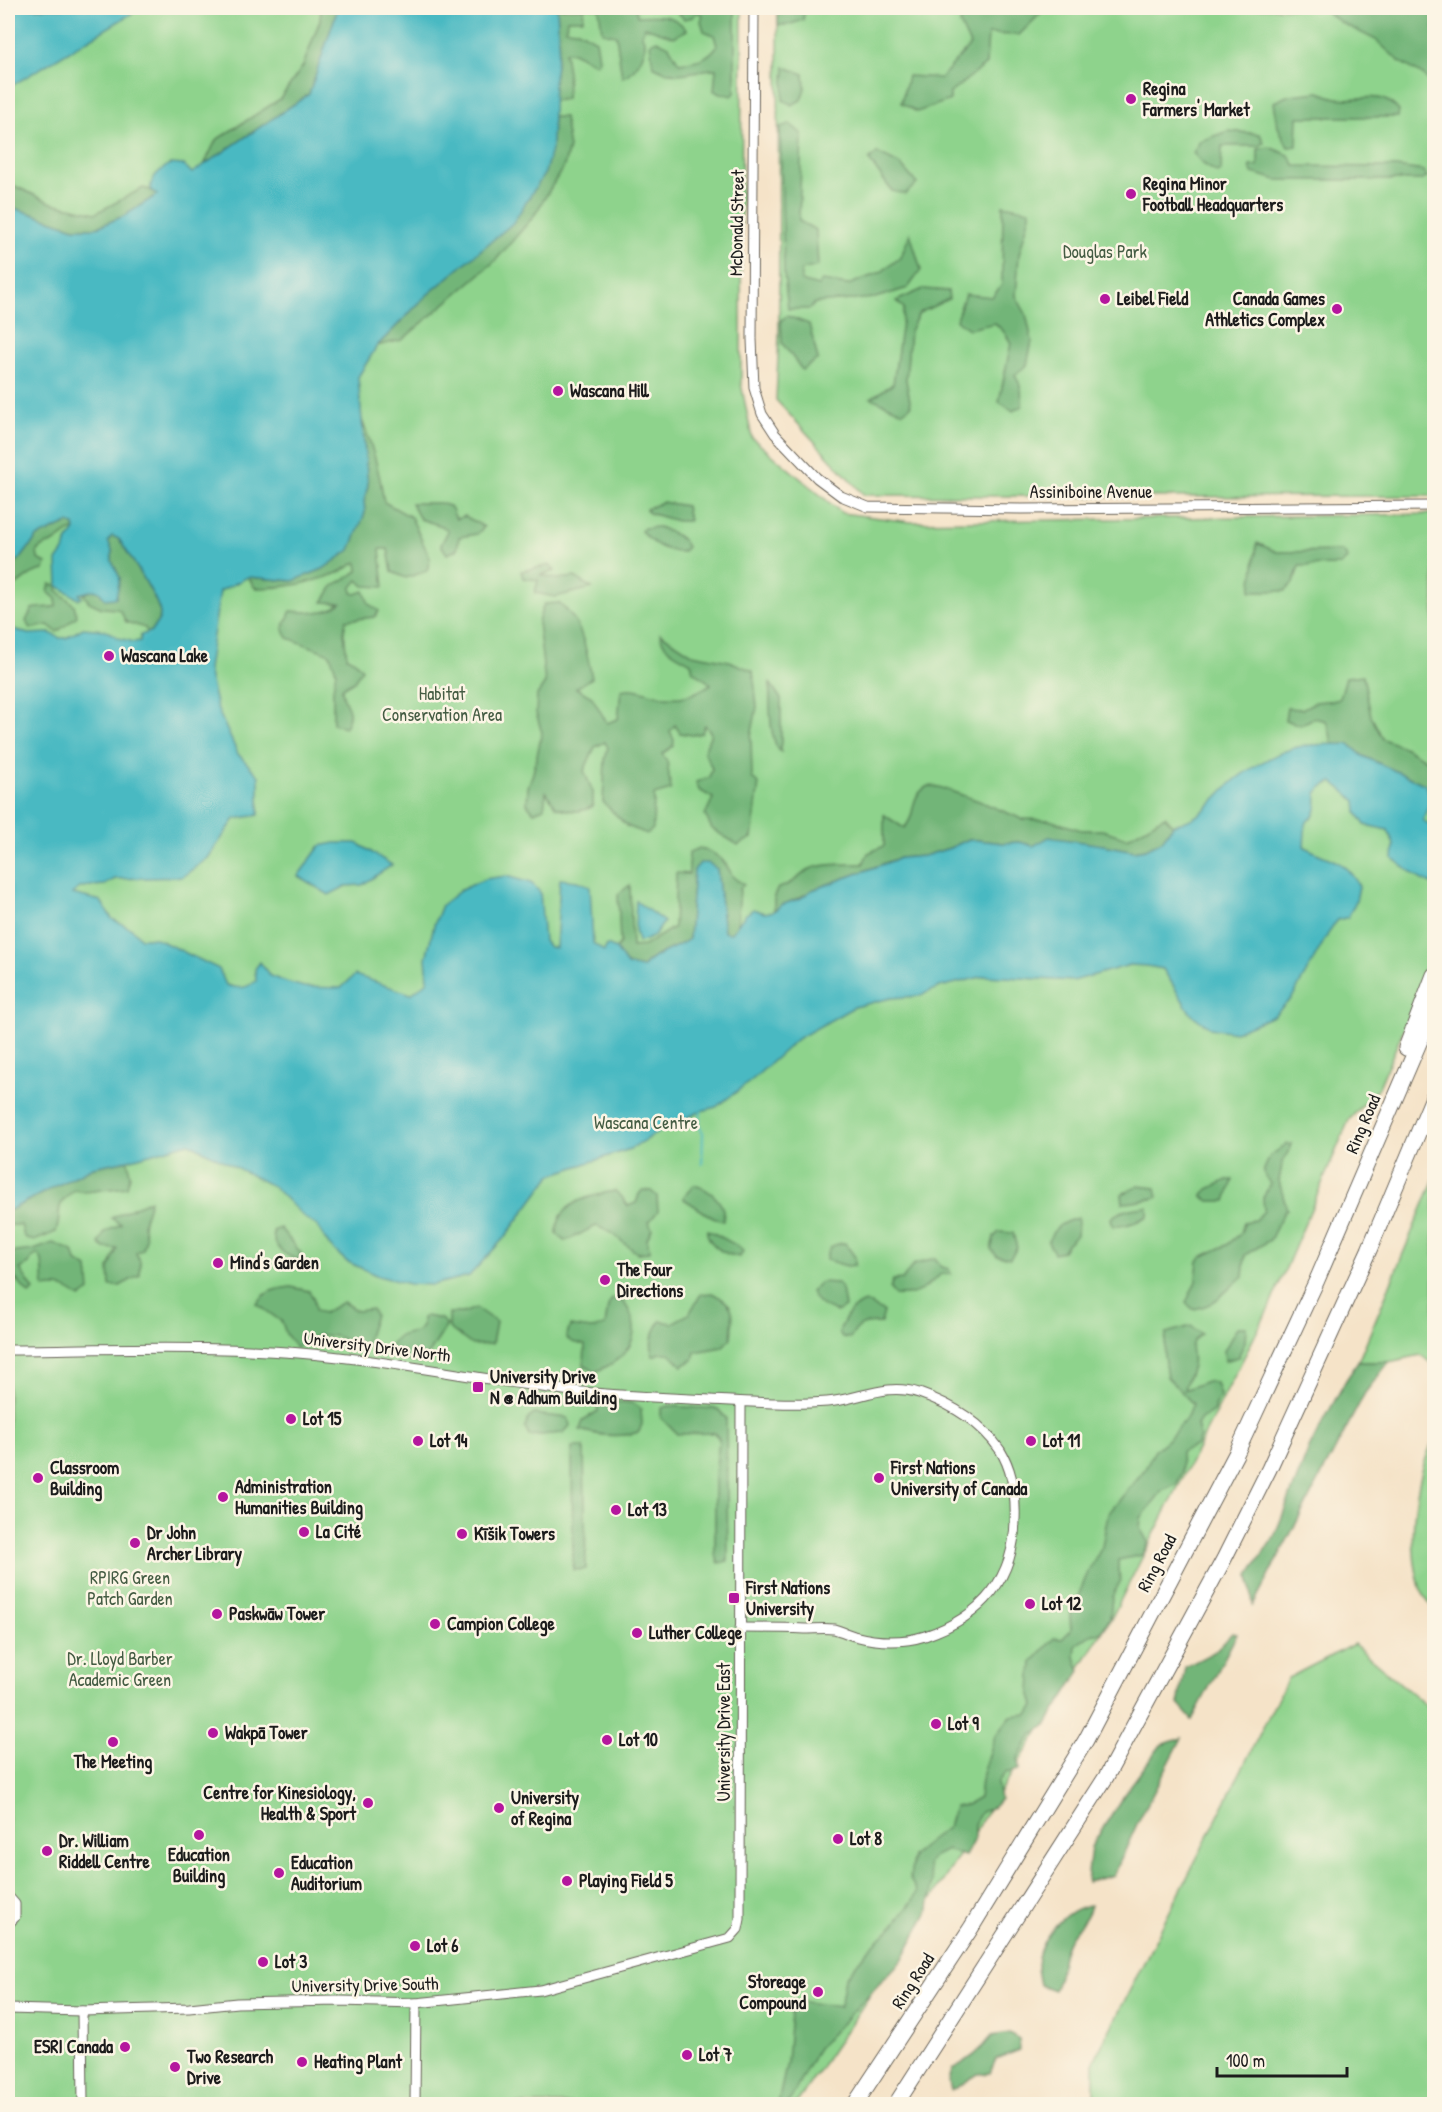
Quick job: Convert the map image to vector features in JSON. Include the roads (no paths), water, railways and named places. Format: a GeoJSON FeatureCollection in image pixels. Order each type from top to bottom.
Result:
{"type":"FeatureCollection","features":[{"type":"Feature","properties":{"kind":"highway"},"geometry":{"type":"LineString","coordinates":[[1317,1280],[1434,975]]}},
{"type":"Feature","properties":{"kind":"highway","name":"Ring Road"},"geometry":{"type":"LineString","coordinates":[[855,2104],[971,1928],[1086,1740],[1236,1454],[1317,1280],[1434,1008]]}},
{"type":"Feature","properties":{"kind":"highway"},"geometry":{"type":"LineString","coordinates":[[896,2104],[1106,1777],[1224,1559],[1269,1469],[1369,1250],[1434,1095]]}},
{"type":"Feature","properties":{"kind":"street","name":"McDonald Street"},"geometry":{"type":"LineString","coordinates":[[754,8],[753,374],[762,414],[775,434]]}},
{"type":"Feature","properties":{"kind":"street","name":"Assiniboine Avenue"},"geometry":{"type":"LineString","coordinates":[[775,434],[817,478],[841,496],[868,507],[1033,509],[1434,506]]}},
{"type":"Feature","properties":{"kind":"street","name":"University Drive North"},"geometry":{"type":"LineString","coordinates":[[8,1350],[116,1348],[235,1350],[337,1356],[581,1391],[741,1402],[827,1402],[871,1391],[915,1392],[961,1412],[981,1429],[1000,1451],[1009,1469],[1015,1492],[1015,1534],[1012,1551],[998,1583],[984,1602],[965,1618],[947,1628],[920,1638],[895,1642],[858,1637],[833,1629],[740,1628]]}},
{"type":"Feature","properties":{"kind":"street","name":"University Drive East"},"geometry":{"type":"LineString","coordinates":[[741,1402],[741,1919]]}},
{"type":"Feature","properties":{"kind":"street"},"geometry":{"type":"LineString","coordinates":[[8,1896],[15,1904],[15,1917],[8,1924]]}},
{"type":"Feature","properties":{"kind":"street","name":"University Drive South"},"geometry":{"type":"LineString","coordinates":[[8,2009],[82,2011],[331,2001],[416,2004],[540,1990],[730,1938],[738,1929],[741,1919]]}},
{"type":"Feature","properties":{"kind":"street"},"geometry":{"type":"LineString","coordinates":[[415,2104],[416,2004]]}},
{"type":"Feature","properties":{"kind":"street"},"geometry":{"type":"LineString","coordinates":[[82,2011],[83,2104]]}},
{"type":"Feature","properties":{"kind":"water"},"geometry":{"type":"Polygon","coordinates":[[[8,8],[141,8],[8,88],[8,8]]]}},
{"type":"Feature","properties":{"kind":"water","name":"Wascana Lake"},"geometry":{"type":"Polygon","coordinates":[[[338,8],[557,8],[559,44],[554,79],[552,146],[545,173],[513,223],[426,296],[377,346],[358,377],[368,485],[364,501],[365,513],[350,550],[323,569],[293,581],[248,577],[220,591],[208,669],[217,708],[238,754],[259,776],[259,815],[235,819],[208,858],[182,877],[115,879],[105,885],[81,887],[72,894],[101,901],[112,919],[132,929],[141,938],[155,938],[219,969],[226,985],[245,987],[252,984],[256,981],[255,969],[260,962],[270,976],[304,987],[341,988],[355,975],[411,994],[428,981],[426,958],[434,925],[442,905],[461,890],[485,879],[506,876],[531,883],[540,892],[544,941],[549,947],[556,948],[560,879],[577,881],[590,886],[593,943],[604,951],[607,945],[616,949],[627,965],[642,968],[658,955],[689,939],[694,870],[700,863],[708,863],[717,869],[724,932],[731,933],[745,915],[753,909],[765,913],[774,911],[781,905],[801,898],[812,890],[900,858],[924,856],[969,839],[1003,843],[1020,842],[1033,846],[1049,837],[1134,851],[1146,849],[1162,841],[1173,825],[1185,822],[1202,812],[1236,779],[1266,760],[1304,746],[1349,744],[1363,756],[1426,785],[1429,803],[1423,820],[1434,829],[1434,885],[1422,880],[1393,859],[1394,845],[1388,830],[1365,825],[1357,813],[1356,801],[1333,782],[1325,785],[1318,792],[1316,810],[1306,824],[1304,846],[1347,869],[1359,886],[1356,901],[1348,917],[1338,920],[1332,927],[1292,998],[1273,1016],[1235,1032],[1210,1028],[1191,1014],[1163,969],[1130,965],[1073,981],[985,976],[940,987],[919,996],[891,998],[854,1007],[797,1039],[752,1080],[716,1107],[701,1111],[630,1149],[551,1175],[506,1236],[469,1276],[432,1285],[409,1284],[378,1276],[346,1261],[329,1245],[317,1226],[305,1218],[274,1187],[189,1143],[93,1167],[8,1211],[8,627],[28,634],[50,633],[60,638],[66,638],[83,628],[105,630],[119,638],[134,642],[140,641],[141,635],[152,631],[160,614],[136,565],[119,539],[112,536],[108,541],[112,550],[112,561],[120,578],[116,598],[105,599],[94,590],[79,594],[82,598],[78,599],[58,586],[57,561],[75,530],[74,525],[68,523],[37,537],[8,572],[8,206],[74,228],[95,228],[124,216],[157,195],[151,190],[152,181],[156,174],[170,164],[184,165],[192,173],[309,94],[338,8]]]}},
{"type":"Feature","properties":{"kind":"water"},"geometry":{"type":"Polygon","coordinates":[[[357,843],[392,865],[362,885],[346,886],[329,895],[298,876],[320,846],[357,843]]]}},
{"type":"Feature","properties":{"kind":"water"},"geometry":{"type":"Polygon","coordinates":[[[636,901],[664,922],[653,936],[638,942],[635,930],[636,901]]]}},
{"type":"Feature","properties":{"kind":"waterway"},"geometry":{"type":"LineString","coordinates":[[701,1111],[699,1125],[703,1133],[702,1164]]}},
{"type":"Feature","properties":{"kind":"place","name":"Regina Farmers' Market"},"geometry":{"type":"Point","coordinates":[1131,99]}},
{"type":"Feature","properties":{"kind":"place","name":"Regina Minor Football Headquarters"},"geometry":{"type":"Point","coordinates":[1131,194]}},
{"type":"Feature","properties":{"kind":"place","name":"Leibel Field"},"geometry":{"type":"Point","coordinates":[1105,299]}},
{"type":"Feature","properties":{"kind":"place","name":"Canada Games Athletics Complex"},"geometry":{"type":"Point","coordinates":[1337,309]}},
{"type":"Feature","properties":{"kind":"place","name":"Wascana Hill"},"geometry":{"type":"Point","coordinates":[558,391]}},
{"type":"Feature","properties":{"kind":"place","name":"Wascana Lake"},"geometry":{"type":"Point","coordinates":[109,656]}},
{"type":"Feature","properties":{"kind":"place","name":"Mind's Garden"},"geometry":{"type":"Point","coordinates":[218,1263]}},
{"type":"Feature","properties":{"kind":"place","name":"The Four Directions"},"geometry":{"type":"Point","coordinates":[605,1280]}},
{"type":"Feature","properties":{"kind":"place","name":"University Drive N @ Adhum Building"},"geometry":{"type":"Point","coordinates":[478,1387]}},
{"type":"Feature","properties":{"kind":"place","name":"Lot 15"},"geometry":{"type":"Point","coordinates":[291,1419]}},
{"type":"Feature","properties":{"kind":"place","name":"Lot 14"},"geometry":{"type":"Point","coordinates":[418,1441]}},
{"type":"Feature","properties":{"kind":"place","name":"Lot 11"},"geometry":{"type":"Point","coordinates":[1031,1441]}},
{"type":"Feature","properties":{"kind":"place","name":"Classroom Building"},"geometry":{"type":"Point","coordinates":[38,1478]}},
{"type":"Feature","properties":{"kind":"place","name":"First Nations University of Canada"},"geometry":{"type":"Point","coordinates":[879,1478]}},
{"type":"Feature","properties":{"kind":"place","name":"Administration Humanities Building"},"geometry":{"type":"Point","coordinates":[223,1497]}},
{"type":"Feature","properties":{"kind":"place","name":"Lot 13"},"geometry":{"type":"Point","coordinates":[616,1510]}},
{"type":"Feature","properties":{"kind":"place","name":"La Cité"},"geometry":{"type":"Point","coordinates":[304,1532]}},
{"type":"Feature","properties":{"kind":"place","name":"Kīšik Towers"},"geometry":{"type":"Point","coordinates":[462,1534]}},
{"type":"Feature","properties":{"kind":"place","name":"Dr John Archer Library"},"geometry":{"type":"Point","coordinates":[135,1543]}},
{"type":"Feature","properties":{"kind":"place","name":"First Nations University"},"geometry":{"type":"Point","coordinates":[734,1598]}},
{"type":"Feature","properties":{"kind":"place","name":"Lot 12"},"geometry":{"type":"Point","coordinates":[1030,1604]}},
{"type":"Feature","properties":{"kind":"place","name":"Paskwāw Tower"},"geometry":{"type":"Point","coordinates":[217,1614]}},
{"type":"Feature","properties":{"kind":"place","name":"Campion College"},"geometry":{"type":"Point","coordinates":[435,1624]}},
{"type":"Feature","properties":{"kind":"place","name":"Luther College"},"geometry":{"type":"Point","coordinates":[637,1633]}},
{"type":"Feature","properties":{"kind":"place","name":"Lot 9"},"geometry":{"type":"Point","coordinates":[936,1724]}},
{"type":"Feature","properties":{"kind":"place","name":"Wakpā Tower"},"geometry":{"type":"Point","coordinates":[213,1733]}},
{"type":"Feature","properties":{"kind":"place","name":"Lot 10"},"geometry":{"type":"Point","coordinates":[607,1740]}},
{"type":"Feature","properties":{"kind":"place","name":"The Meeting"},"geometry":{"type":"Point","coordinates":[113,1742]}},
{"type":"Feature","properties":{"kind":"place","name":"Centre for Kinesiology, Health & Sport"},"geometry":{"type":"Point","coordinates":[368,1803]}},
{"type":"Feature","properties":{"kind":"place","name":"University of Regina"},"geometry":{"type":"Point","coordinates":[499,1808]}},
{"type":"Feature","properties":{"kind":"place","name":"Education Building"},"geometry":{"type":"Point","coordinates":[199,1835]}},
{"type":"Feature","properties":{"kind":"place","name":"Lot 8"},"geometry":{"type":"Point","coordinates":[838,1839]}},
{"type":"Feature","properties":{"kind":"place","name":"Dr. William Riddell Centre"},"geometry":{"type":"Point","coordinates":[47,1851]}},
{"type":"Feature","properties":{"kind":"place","name":"Education Auditorium"},"geometry":{"type":"Point","coordinates":[279,1873]}},
{"type":"Feature","properties":{"kind":"place","name":"Playing Field 5"},"geometry":{"type":"Point","coordinates":[567,1881]}},
{"type":"Feature","properties":{"kind":"place","name":"Lot 6"},"geometry":{"type":"Point","coordinates":[415,1946]}},
{"type":"Feature","properties":{"kind":"place","name":"Lot 3"},"geometry":{"type":"Point","coordinates":[263,1962]}},
{"type":"Feature","properties":{"kind":"place","name":"Storeage Compound"},"geometry":{"type":"Point","coordinates":[818,1992]}},
{"type":"Feature","properties":{"kind":"place","name":"ESRI Canada"},"geometry":{"type":"Point","coordinates":[125,2047]}},
{"type":"Feature","properties":{"kind":"place","name":"Lot 7"},"geometry":{"type":"Point","coordinates":[687,2055]}},
{"type":"Feature","properties":{"kind":"place","name":"Heating Plant"},"geometry":{"type":"Point","coordinates":[302,2062]}},
{"type":"Feature","properties":{"kind":"place","name":"Two Research Drive"},"geometry":{"type":"Point","coordinates":[175,2067]}},
{"type":"Feature","properties":{"kind":"park label","name":"Douglas Park"},"geometry":{"type":"Point","coordinates":[1105,252]}},
{"type":"Feature","properties":{"kind":"park label","name":"Habitat Conservation Area"},"geometry":{"type":"Point","coordinates":[442,704]}},
{"type":"Feature","properties":{"kind":"park label","name":"Wascana Centre"},"geometry":{"type":"Point","coordinates":[646,1123]}},
{"type":"Feature","properties":{"kind":"park label","name":"RPIRG Green Patch Garden"},"geometry":{"type":"Point","coordinates":[130,1588]}},
{"type":"Feature","properties":{"kind":"park label","name":"Dr. Lloyd Barber Academic Green"},"geometry":{"type":"Point","coordinates":[120,1669]}}]}
